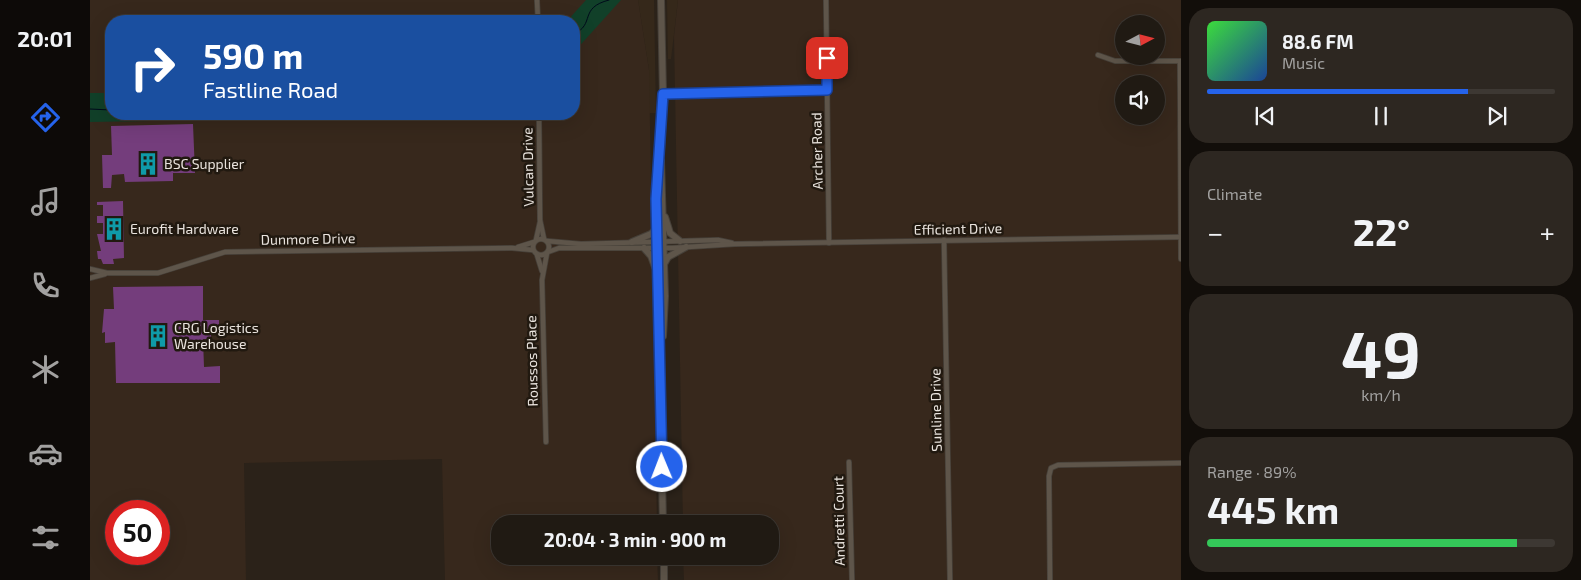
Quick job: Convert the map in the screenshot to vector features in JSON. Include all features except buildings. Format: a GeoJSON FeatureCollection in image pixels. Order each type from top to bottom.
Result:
{"type":"FeatureCollection","features":[{"type":"Feature","properties":{"kind":"main road"},"geometry":{"type":"LineString","coordinates":[[660,0],[663,94],[662,203],[658,280],[663,515]]}},
{"type":"Feature","properties":{"kind":"main road"},"geometry":{"type":"LineString","coordinates":[[660,360],[665,296],[664,264],[656,229],[657,169],[661,149]]}},
{"type":"Feature","properties":{"kind":"main road"},"geometry":{"type":"LineString","coordinates":[[662,203],[670,233],[680,241]]}},
{"type":"Feature","properties":{"kind":"main road"},"geometry":{"type":"LineString","coordinates":[[632,242],[651,234],[656,229]]}},
{"type":"Feature","properties":{"kind":"main road"},"geometry":{"type":"LineString","coordinates":[[664,264],[668,257],[686,247]]}},
{"type":"Feature","properties":{"kind":"main road"},"geometry":{"type":"LineString","coordinates":[[644,248],[654,262],[658,280]]}},
{"type":"Feature","properties":{"kind":"main road"},"geometry":{"type":"LineString","coordinates":[[664,565],[664,580]]}},
{"type":"Feature","properties":{"kind":"street"},"geometry":{"type":"LineString","coordinates":[[537,0],[538,15]]}},
{"type":"Feature","properties":{"kind":"street","name":"Archer Road"},"geometry":{"type":"LineString","coordinates":[[826,0],[829,243]]}},
{"type":"Feature","properties":{"kind":"street"},"geometry":{"type":"LineString","coordinates":[[1098,55],[1115,61],[1180,61],[1181,259]]}},
{"type":"Feature","properties":{"kind":"street"},"geometry":{"type":"LineString","coordinates":[[663,94],[827,90]]}},
{"type":"Feature","properties":{"kind":"street","name":"Vulcan Drive"},"geometry":{"type":"LineString","coordinates":[[535,241],[540,220],[539,120]]}},
{"type":"Feature","properties":{"kind":"street","name":"Vulcan Drive"},"geometry":{"type":"LineString","coordinates":[[540,220],[546,240]]}},
{"type":"Feature","properties":{"kind":"street","name":"Efficient Drive"},"geometry":{"type":"LineString","coordinates":[[660,245],[686,247],[735,244],[1181,237]]}},
{"type":"Feature","properties":{"kind":"street"},"geometry":{"type":"LineString","coordinates":[[546,240],[564,244],[632,242],[660,245],[644,248],[559,248],[537,255],[533,250],[535,241],[546,240]]}},
{"type":"Feature","properties":{"kind":"street"},"geometry":{"type":"LineString","coordinates":[[546,240],[550,247],[547,253]]}},
{"type":"Feature","properties":{"kind":"street","name":"Efficient Drive"},"geometry":{"type":"LineString","coordinates":[[660,245],[680,241],[718,240],[735,244]]}},
{"type":"Feature","properties":{"kind":"street","name":"Sunline Drive"},"geometry":{"type":"LineString","coordinates":[[944,240],[950,580]]}},
{"type":"Feature","properties":{"kind":"street","name":"Dunmore Drive"},"geometry":{"type":"LineString","coordinates":[[512,248],[535,241]]}},
{"type":"Feature","properties":{"kind":"street","name":"Dunmore Drive"},"geometry":{"type":"LineString","coordinates":[[90,270],[107,273],[164,272],[225,252],[512,248],[533,250]]}},
{"type":"Feature","properties":{"kind":"street","name":"Roussos Place"},"geometry":{"type":"LineString","coordinates":[[542,280],[547,253]]}},
{"type":"Feature","properties":{"kind":"street","name":"Roussos Place"},"geometry":{"type":"LineString","coordinates":[[537,255],[542,280],[546,442]]}},
{"type":"Feature","properties":{"kind":"street"},"geometry":{"type":"LineString","coordinates":[[90,270],[90,278]]}},
{"type":"Feature","properties":{"kind":"street","name":"Dunmore Drive"},"geometry":{"type":"LineString","coordinates":[[90,278],[107,273]]}},
{"type":"Feature","properties":{"kind":"street","name":"Andretti Court"},"geometry":{"type":"LineString","coordinates":[[849,462],[852,580]]}},
{"type":"Feature","properties":{"kind":"street"},"geometry":{"type":"LineString","coordinates":[[1050,580],[1048,476],[1051,468],[1058,465],[1181,463]]}},
{"type":"Feature","properties":{"kind":"shaded area"},"geometry":{"type":"Polygon","coordinates":[[[90,0],[638,0],[649,70],[657,515],[491,515],[491,565],[657,565],[658,580],[445,580],[442,459],[244,463],[246,580],[90,580],[90,0]]]}},
{"type":"Feature","properties":{"kind":"shaded area"},"geometry":{"type":"Polygon","coordinates":[[[638,0],[654,0],[656,113],[649,113],[649,70],[638,0]]]}},
{"type":"Feature","properties":{"kind":"shaded area"},"geometry":{"type":"Polygon","coordinates":[[[667,0],[678,0],[671,59],[668,59],[667,0]]]}},
{"type":"Feature","properties":{"kind":"shaded area"},"geometry":{"type":"Polygon","coordinates":[[[678,0],[1181,0],[1181,580],[684,580],[683,565],[779,565],[779,515],[683,515],[674,36],[678,0]]]}},
{"type":"Feature","properties":{"kind":"green space"},"geometry":{"type":"Polygon","coordinates":[[[586,0],[621,0],[580,45],[580,15],[572,15],[586,0]]]}},
{"type":"Feature","properties":{"kind":"green space"},"geometry":{"type":"Polygon","coordinates":[[[90,93],[105,93],[105,120],[211,120],[90,122],[90,93]]]}},
{"type":"Feature","properties":{"kind":"waterway"},"geometry":{"type":"LineString","coordinates":[[580,31],[594,7],[599,3],[609,0]]}},
{"type":"Feature","properties":{"kind":"waterway"},"geometry":{"type":"LineString","coordinates":[[90,109],[105,110]]}},
{"type":"Feature","properties":{"kind":"place","name":"BSC Supplier"},"geometry":{"type":"Point","coordinates":[148,164]}},
{"type":"Feature","properties":{"kind":"place","name":"Eurofit Hardware"},"geometry":{"type":"Point","coordinates":[114,229]}},
{"type":"Feature","properties":{"kind":"place","name":"CRG Logistics Warehouse"},"geometry":{"type":"Point","coordinates":[158,336]}},
{"type":"Feature","properties":{"kind":"route"},"geometry":{"type":"LineString","coordinates":[[662,467],[656,199],[657,169],[661,149],[663,94],[827,90],[827,58]]}}]}
